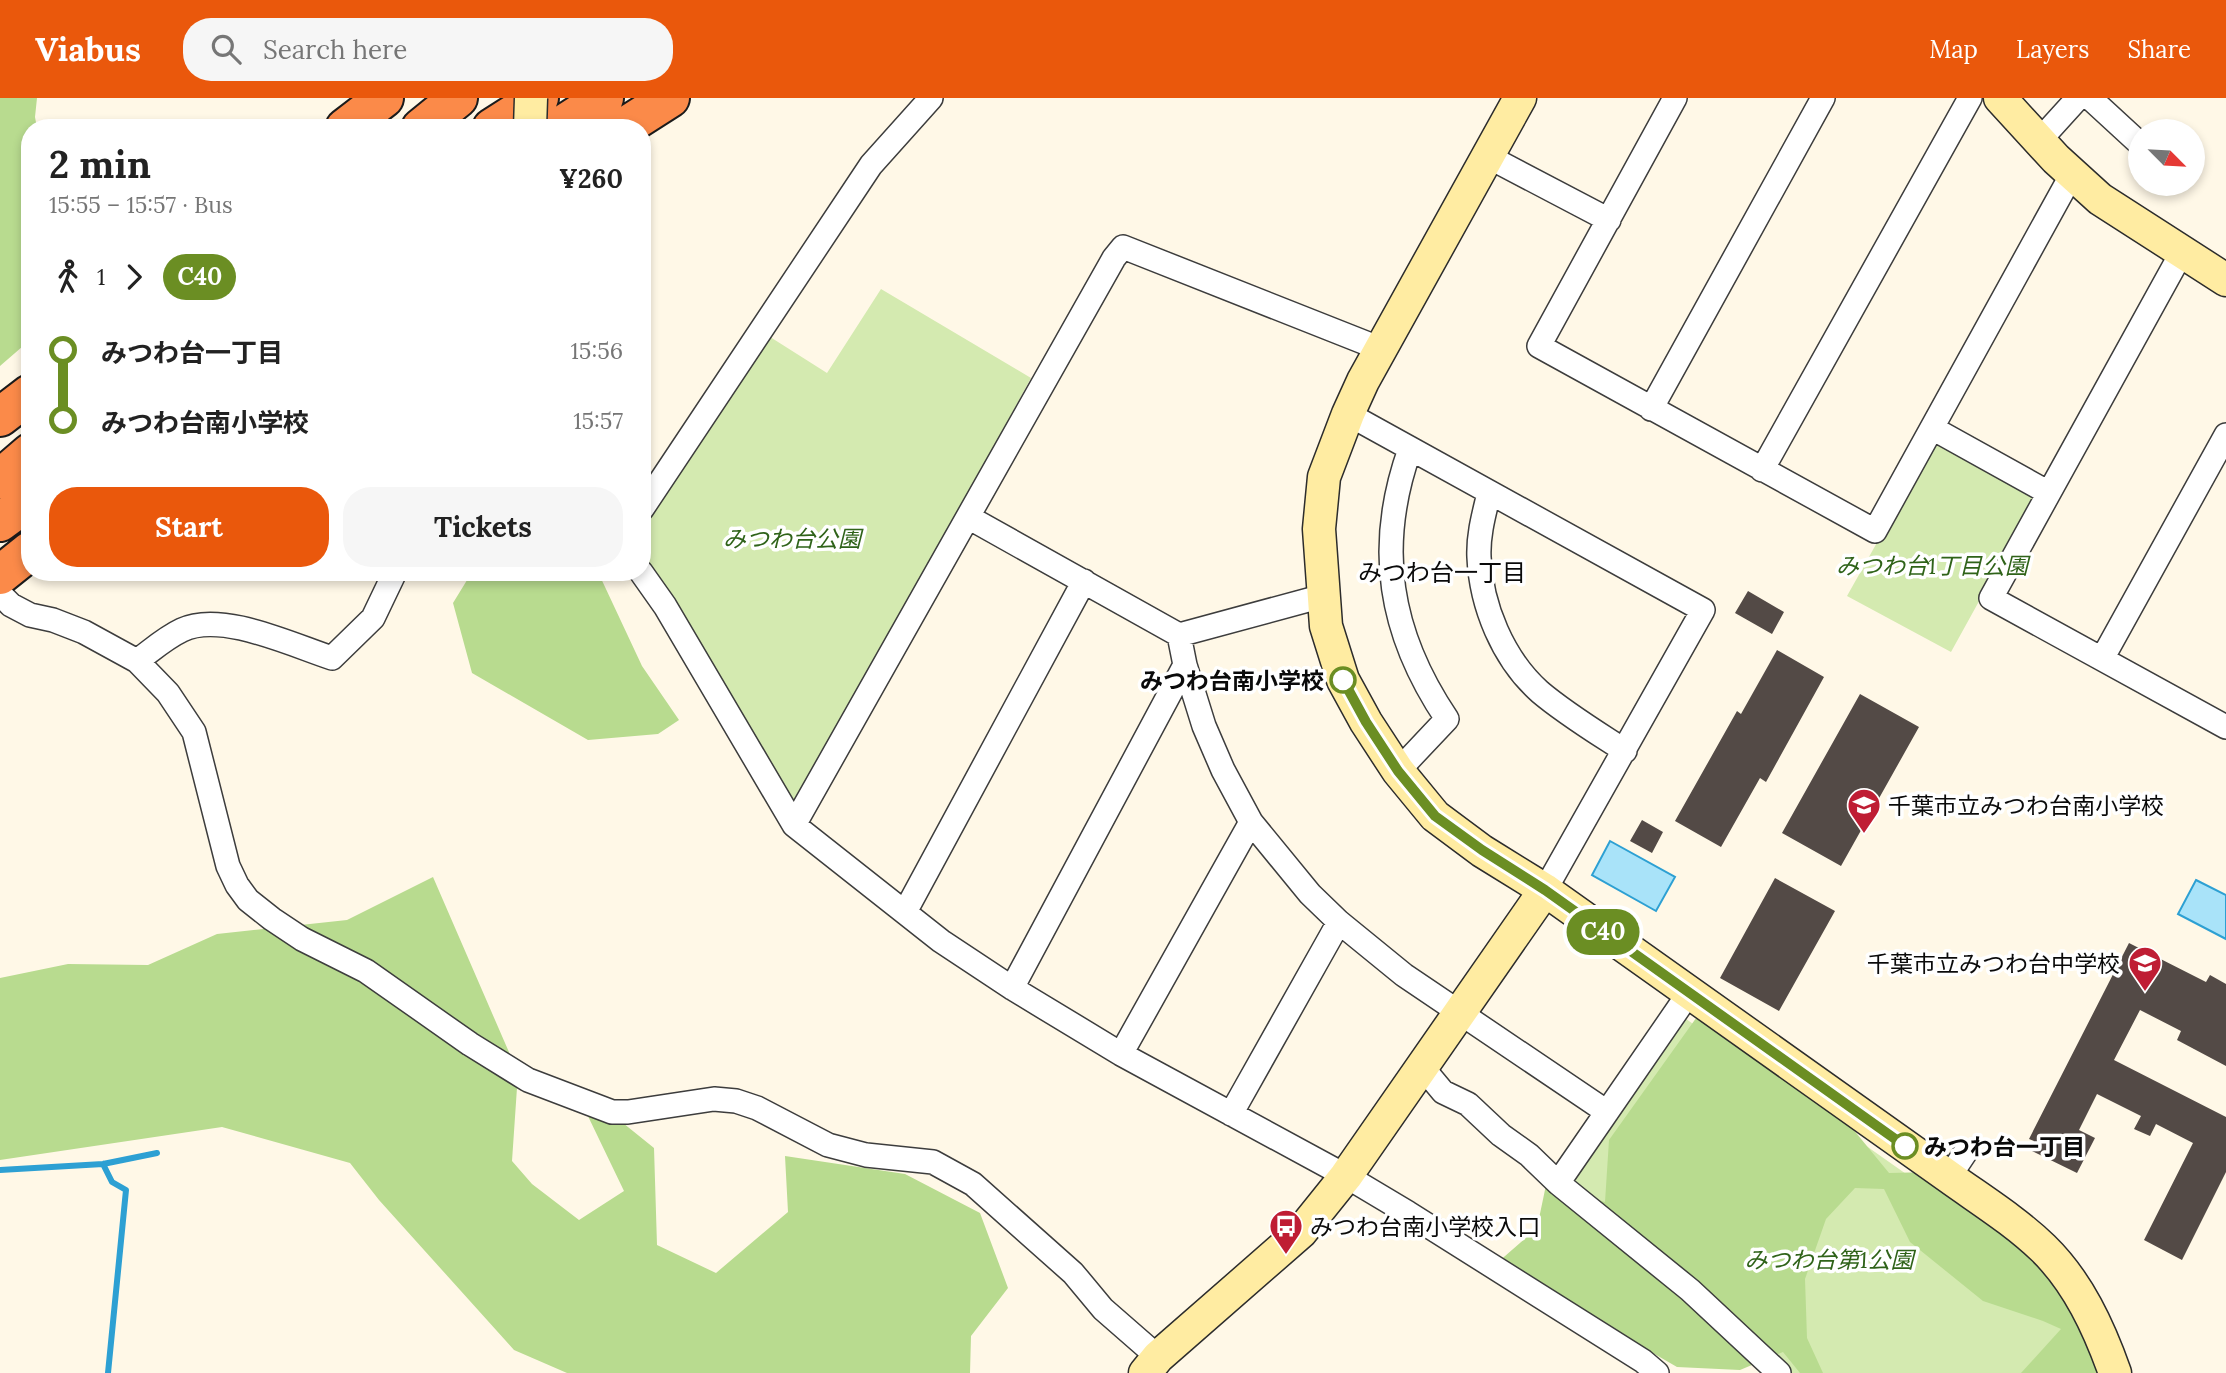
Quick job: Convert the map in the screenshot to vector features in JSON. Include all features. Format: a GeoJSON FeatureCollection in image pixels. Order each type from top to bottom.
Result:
{"type":"FeatureCollection","features":[{"type":"Feature","properties":{"kind":"highway"},"geometry":{"type":"LineString","coordinates":[[357,119],[384,98]]}},
{"type":"Feature","properties":{"kind":"highway"},"geometry":{"type":"LineString","coordinates":[[432,119],[458,98]]}},
{"type":"Feature","properties":{"kind":"highway"},"geometry":{"type":"LineString","coordinates":[[506,119],[539,98]]}},
{"type":"Feature","properties":{"kind":"highway"},"geometry":{"type":"LineString","coordinates":[[572,119],[604,98]]}},
{"type":"Feature","properties":{"kind":"highway"},"geometry":{"type":"LineString","coordinates":[[637,119],[670,98]]}},
{"type":"Feature","properties":{"kind":"highway"},"geometry":{"type":"LineString","coordinates":[[0,417],[21,401]]}},
{"type":"Feature","properties":{"kind":"highway"},"geometry":{"type":"LineString","coordinates":[[0,479],[21,462]]}},
{"type":"Feature","properties":{"kind":"highway"},"geometry":{"type":"LineString","coordinates":[[0,522],[21,506]]}},
{"type":"Feature","properties":{"kind":"highway"},"geometry":{"type":"LineString","coordinates":[[0,575],[21,558]]}},
{"type":"Feature","properties":{"kind":"street"},"geometry":{"type":"LineString","coordinates":[[530,119],[531,98]]}},
{"type":"Feature","properties":{"kind":"street"},"geometry":{"type":"LineString","coordinates":[[651,495],[871,165],[931,98]]}},
{"type":"Feature","properties":{"kind":"street"},"geometry":{"type":"LineString","coordinates":[[1520,98],[1381,349],[1348,414],[1324,477],[1319,529],[1323,596],[1326,626],[1343,680],[1398,771],[1435,816],[1545,890],[1689,993],[1957,1165],[2013,1223],[2045,1250],[2073,1286],[2096,1323],[2115,1373]]}},
{"type":"Feature","properties":{"kind":"street"},"geometry":{"type":"LineString","coordinates":[[1675,98],[1539,346],[1875,531],[2072,174]]}},
{"type":"Feature","properties":{"kind":"street"},"geometry":{"type":"LineString","coordinates":[[1651,409],[1823,98]]}},
{"type":"Feature","properties":{"kind":"street"},"geometry":{"type":"LineString","coordinates":[[1762,471],[1970,98]]}},
{"type":"Feature","properties":{"kind":"street"},"geometry":{"type":"LineString","coordinates":[[2000,98],[2039,141],[2100,199],[2226,280]]}},
{"type":"Feature","properties":{"kind":"street"},"geometry":{"type":"LineString","coordinates":[[2039,141],[2078,98]]}},
{"type":"Feature","properties":{"kind":"street"},"geometry":{"type":"LineString","coordinates":[[2090,98],[2128,133]]}},
{"type":"Feature","properties":{"kind":"street"},"geometry":{"type":"LineString","coordinates":[[1487,156],[1609,220]]}},
{"type":"Feature","properties":{"kind":"street"},"geometry":{"type":"LineString","coordinates":[[794,825],[1114,258],[1123,247],[1381,349]]}},
{"type":"Feature","properties":{"kind":"street"},"geometry":{"type":"LineString","coordinates":[[2182,252],[1992,598],[2102,659],[2224,720]]}},
{"type":"Feature","properties":{"kind":"street"},"geometry":{"type":"LineString","coordinates":[[0,594],[11,605],[30,615],[53,620],[84,632],[137,661],[168,693],[194,732],[228,866],[248,900],[272,919],[302,939],[366,971],[470,1044],[528,1080],[588,1104],[612,1112],[628,1112],[714,1099],[736,1101],[757,1108],[828,1145],[866,1155],[933,1162],[973,1184],[1073,1273],[1152,1365],[1282,1251],[1346,1177],[1545,890],[1703,610],[1348,414]]}},
{"type":"Feature","properties":{"kind":"street"},"geometry":{"type":"LineString","coordinates":[[1932,428],[2049,493]]}},
{"type":"Feature","properties":{"kind":"street"},"geometry":{"type":"LineString","coordinates":[[2102,659],[2226,435]]}},
{"type":"Feature","properties":{"kind":"street"},"geometry":{"type":"LineString","coordinates":[[1398,771],[1447,719],[1427,690],[1411,657],[1398,615],[1392,579],[1391,541],[1395,502],[1410,449]]}},
{"type":"Feature","properties":{"kind":"street"},"geometry":{"type":"LineString","coordinates":[[1489,493],[1480,529],[1479,556],[1483,589],[1491,618],[1504,645],[1521,671],[1539,690],[1625,751]]}},
{"type":"Feature","properties":{"kind":"street"},"geometry":{"type":"LineString","coordinates":[[968,517],[1179,635],[1323,596]]}},
{"type":"Feature","properties":{"kind":"street"},"geometry":{"type":"LineString","coordinates":[[137,661],[184,629],[206,623],[228,624],[332,658],[373,618],[391,581]]}},
{"type":"Feature","properties":{"kind":"street"},"geometry":{"type":"LineString","coordinates":[[647,581],[665,606],[794,825],[941,941],[1121,1054],[1346,1177],[1633,1355],[1657,1373]]}},
{"type":"Feature","properties":{"kind":"street"},"geometry":{"type":"LineString","coordinates":[[905,912],[1084,581]]}},
{"type":"Feature","properties":{"kind":"street"},"geometry":{"type":"LineString","coordinates":[[1179,635],[1185,665],[1204,726],[1218,759],[1251,822],[1310,894],[1339,922],[1404,975],[1607,1112]]}},
{"type":"Feature","properties":{"kind":"street"},"geometry":{"type":"LineString","coordinates":[[1012,988],[1185,665]]}},
{"type":"Feature","properties":{"kind":"street"},"geometry":{"type":"LineString","coordinates":[[1121,1054],[1251,822]]}},
{"type":"Feature","properties":{"kind":"street"},"geometry":{"type":"LineString","coordinates":[[1231,1114],[1339,922]]}},
{"type":"Feature","properties":{"kind":"street"},"geometry":{"type":"LineString","coordinates":[[1558,1183],[1689,993]]}},
{"type":"Feature","properties":{"kind":"street"},"geometry":{"type":"LineString","coordinates":[[1423,1068],[1443,1092],[1468,1104],[1502,1135],[1529,1154],[1558,1183],[1690,1290],[1779,1373]]}},
{"type":"Feature","properties":{"kind":"green space"},"geometry":{"type":"Polygon","coordinates":[[[0,98],[37,98],[35,119],[21,119],[21,348],[0,366],[0,98]]]}},
{"type":"Feature","properties":{"kind":"green space","name":"みつわ台公園"},"geometry":{"type":"Polygon","coordinates":[[[881,289],[1031,378],[796,810],[651,576],[651,507],[767,335],[827,373],[881,289]]]}},
{"type":"Feature","properties":{"kind":"green space","name":"みつわ台1丁目公園"},"geometry":{"type":"Polygon","coordinates":[[[1934,441],[2036,498],[1951,652],[1847,596],[1934,441]]]}},
{"type":"Feature","properties":{"kind":"green space"},"geometry":{"type":"Polygon","coordinates":[[[466,581],[602,581],[642,666],[679,720],[658,734],[588,740],[472,673],[453,603],[466,581]]]}},
{"type":"Feature","properties":{"kind":"green space"},"geometry":{"type":"Polygon","coordinates":[[[433,877],[518,1073],[512,1161],[532,1184],[579,1220],[624,1191],[586,1112],[623,1123],[654,1148],[657,1245],[716,1273],[788,1212],[785,1156],[905,1174],[980,1213],[1008,1288],[971,1336],[970,1373],[567,1373],[514,1350],[379,1200],[350,1163],[222,1127],[0,1160],[0,978],[68,964],[148,965],[217,934],[347,920],[433,877]]]}},
{"type":"Feature","properties":{"kind":"green space","name":"みつわ台第1公園"},"geometry":{"type":"Polygon","coordinates":[[[1679,1014],[1997,1238],[2093,1373],[1784,1373],[1563,1181],[1679,1014]]]}},
{"type":"Feature","properties":{"kind":"green space","name":"みつわ台第1公園"},"geometry":{"type":"Polygon","coordinates":[[[1699,1014],[1848,1123],[1889,1173],[1931,1172],[2029,1249],[2094,1338],[2105,1373],[2021,1373],[2061,1329],[1983,1301],[1910,1242],[1884,1189],[1855,1188],[1826,1219],[1805,1279],[1807,1338],[1823,1373],[1800,1373],[1783,1352],[1740,1370],[1677,1367],[1497,1263],[1537,1228],[1546,1185],[1605,1202],[1609,1140],[1699,1014]]]}},
{"type":"Feature","properties":{"kind":"water"},"geometry":{"type":"Polygon","coordinates":[[[1610,841],[1675,877],[1656,911],[1592,875],[1610,841]]]}},
{"type":"Feature","properties":{"kind":"water"},"geometry":{"type":"Polygon","coordinates":[[[2196,880],[2226,895],[2226,939],[2178,914],[2196,880]]]}},
{"type":"Feature","properties":{"kind":"building"},"geometry":{"type":"Polygon","coordinates":[[[1748,591],[1784,612],[1772,634],[1735,613],[1748,591]]]}},
{"type":"Feature","properties":{"kind":"building"},"geometry":{"type":"Polygon","coordinates":[[[1777,650],[1824,677],[1766,782],[1760,778],[1721,847],[1675,821],[1737,711],[1741,714],[1777,650]]]}},
{"type":"Feature","properties":{"kind":"building"},"geometry":{"type":"Polygon","coordinates":[[[1860,694],[1919,727],[1841,866],[1782,833],[1860,694]]]}},
{"type":"Feature","properties":{"kind":"building"},"geometry":{"type":"Polygon","coordinates":[[[1642,820],[1663,832],[1652,853],[1630,841],[1642,820]]]}},
{"type":"Feature","properties":{"kind":"building"},"geometry":{"type":"Polygon","coordinates":[[[1775,878],[1835,911],[1779,1011],[1720,978],[1775,878]]]}},
{"type":"Feature","properties":{"kind":"building"},"geometry":{"type":"Polygon","coordinates":[[[2129,943],[2206,982],[2210,975],[2226,984],[2226,1066],[2177,1040],[2181,1031],[2140,1010],[2114,1060],[2226,1117],[2226,1172],[2182,1260],[2144,1240],[2193,1143],[2156,1124],[2150,1136],[2134,1129],[2141,1116],[2097,1094],[2079,1130],[2095,1138],[2077,1173],[2030,1150],[2034,1141],[2029,1139],[2129,943]]]}},
{"type":"Feature","properties":{"kind":"waterway"},"geometry":{"type":"LineString","coordinates":[[0,1170],[103,1164],[157,1153]]}},
{"type":"Feature","properties":{"kind":"waterway"},"geometry":{"type":"LineString","coordinates":[[103,1164],[112,1182],[126,1190],[108,1373]]}},
{"type":"Feature","properties":{"kind":"bus line","name":"C40"},"geometry":{"type":"LineString","coordinates":[[1343,680],[1398,771],[1435,816],[1545,890],[1905,1146]]}},
{"type":"Feature","properties":{"kind":"place","name":"みつわ台南小学校"},"geometry":{"type":"Point","coordinates":[1343,680]}},
{"type":"Feature","properties":{"kind":"place","name":"千葉市立みつわ台南小学校"},"geometry":{"type":"Point","coordinates":[1864,835]}},
{"type":"Feature","properties":{"kind":"place","name":"千葉市立みつわ台中学校"},"geometry":{"type":"Point","coordinates":[2145,993]}},
{"type":"Feature","properties":{"kind":"place","name":"みつわ台一丁目"},"geometry":{"type":"Point","coordinates":[1905,1146]}},
{"type":"Feature","properties":{"kind":"place","name":"みつわ台南小学校入口"},"geometry":{"type":"Point","coordinates":[1286,1256]}},
{"type":"Feature","properties":{"kind":"district","name":"みつわ台一丁目"},"geometry":{"type":"Point","coordinates":[1442,572]}}]}
